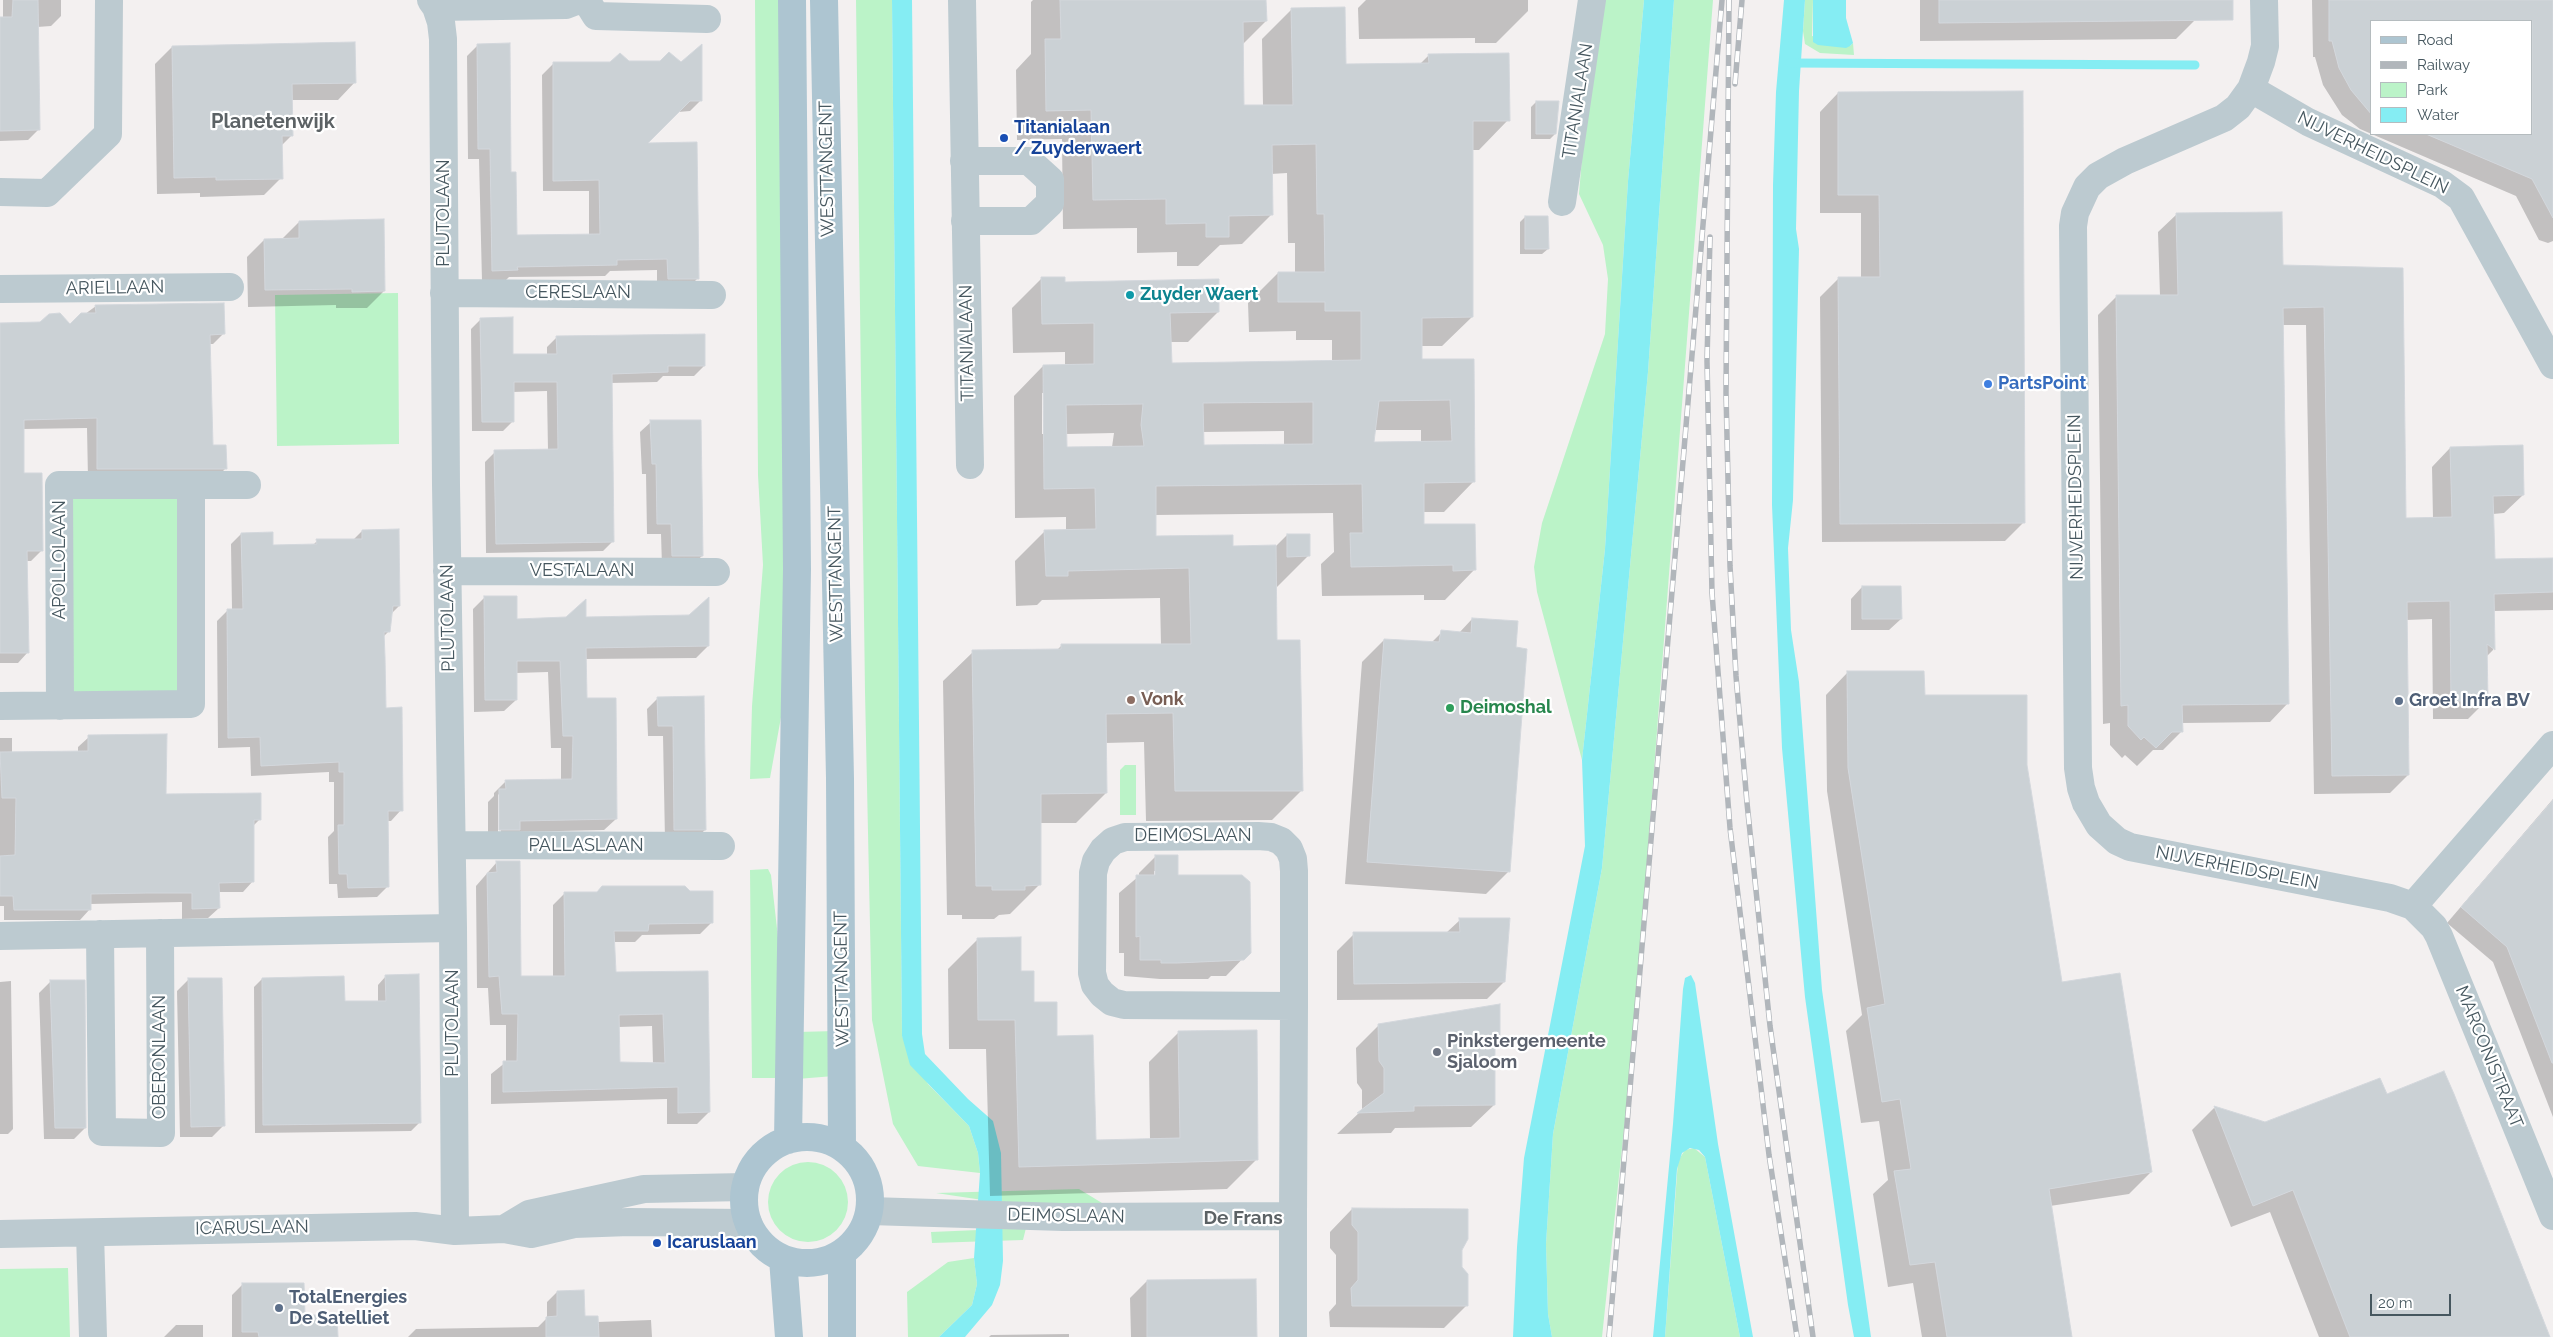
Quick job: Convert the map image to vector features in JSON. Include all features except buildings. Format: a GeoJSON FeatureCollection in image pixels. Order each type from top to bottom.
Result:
{"type":"FeatureCollection","features":[{"type":"Feature","properties":{"kind":"main road","name":"WESTTANGENT"},"geometry":{"type":"LineString","coordinates":[[788,1140],[797,569],[792,0]]}},
{"type":"Feature","properties":{"kind":"main road","name":"WESTTANGENT"},"geometry":{"type":"LineString","coordinates":[[824,0],[840,768],[842,1147]]}},
{"type":"Feature","properties":{"kind":"main road"},"geometry":{"type":"LineString","coordinates":[[816,1137],[842,1147],[856,1160],[865,1175],[871,1199],[870,1211],[864,1227],[855,1242],[842,1253],[820,1262],[807,1264],[783,1259],[762,1245],[748,1223],[745,1212],[745,1187],[751,1171],[760,1158],[773,1147],[788,1140],[816,1137]]}},
{"type":"Feature","properties":{"kind":"main road"},"geometry":{"type":"LineString","coordinates":[[842,1253],[842,1337]]}},
{"type":"Feature","properties":{"kind":"main road"},"geometry":{"type":"LineString","coordinates":[[783,1259],[789,1337]]}},
{"type":"Feature","properties":{"kind":"street"},"geometry":{"type":"LineString","coordinates":[[0,192],[47,193],[108,134],[109,0]]}},
{"type":"Feature","properties":{"kind":"street"},"geometry":{"type":"LineString","coordinates":[[433,3],[566,5],[579,0]]}},
{"type":"Feature","properties":{"kind":"street"},"geometry":{"type":"LineString","coordinates":[[586,0],[596,16],[707,18]]}},
{"type":"Feature","properties":{"kind":"street","name":"TITANIALAAN"},"geometry":{"type":"LineString","coordinates":[[962,0],[970,465]]}},
{"type":"Feature","properties":{"kind":"street","name":"TITANIALAAN"},"geometry":{"type":"LineString","coordinates":[[1562,202],[1592,0]]}},
{"type":"Feature","properties":{"kind":"street"},"geometry":{"type":"LineString","coordinates":[[2251,89],[2262,62],[2264,0]]}},
{"type":"Feature","properties":{"kind":"street","name":"PLUTOLAAN"},"geometry":{"type":"LineString","coordinates":[[433,3],[443,39],[444,293],[453,928],[455,1231]]}},
{"type":"Feature","properties":{"kind":"street","name":"NIJVERHEIDSPLEIN"},"geometry":{"type":"LineString","coordinates":[[2413,906],[2390,898],[2130,847],[2117,841],[2099,825],[2086,803],[2081,788],[2078,768],[2073,246],[2076,213],[2087,187],[2098,176],[2125,161],[2224,118],[2238,107],[2251,89],[2308,122],[2442,184],[2461,198],[2553,365]]}},
{"type":"Feature","properties":{"kind":"street"},"geometry":{"type":"LineString","coordinates":[[964,161],[1029,161],[1050,180],[1050,203],[1031,221],[965,221]]}},
{"type":"Feature","properties":{"kind":"street","name":"ARIELLAAN"},"geometry":{"type":"LineString","coordinates":[[0,289],[230,287]]}},
{"type":"Feature","properties":{"kind":"street","name":"CERESLAAN"},"geometry":{"type":"LineString","coordinates":[[444,293],[712,295]]}},
{"type":"Feature","properties":{"kind":"street","name":"APOLLOLAAN"},"geometry":{"type":"LineString","coordinates":[[60,706],[59,485],[247,485]]}},
{"type":"Feature","properties":{"kind":"street"},"geometry":{"type":"LineString","coordinates":[[0,706],[191,704],[191,486]]}},
{"type":"Feature","properties":{"kind":"street","name":"VESTALAAN"},"geometry":{"type":"LineString","coordinates":[[447,570],[716,572]]}},
{"type":"Feature","properties":{"kind":"street"},"geometry":{"type":"LineString","coordinates":[[2413,906],[2553,745]]}},
{"type":"Feature","properties":{"kind":"street","name":"DEIMOSLAAN"},"geometry":{"type":"LineString","coordinates":[[870,1211],[1011,1216],[1293,1216],[1294,1006],[1293,859],[1289,850],[1272,837],[1258,836],[1125,837],[1113,842],[1103,850],[1096,860],[1093,873],[1092,973],[1095,985],[1102,994],[1112,1002],[1124,1005],[1294,1006]]}},
{"type":"Feature","properties":{"kind":"street","name":"PALLASLAAN"},"geometry":{"type":"LineString","coordinates":[[452,845],[721,846]]}},
{"type":"Feature","properties":{"kind":"street","name":"MARCONISTRAAT"},"geometry":{"type":"LineString","coordinates":[[2413,906],[2428,920],[2439,936],[2553,1216]]}},
{"type":"Feature","properties":{"kind":"street"},"geometry":{"type":"LineString","coordinates":[[0,936],[453,928]]}},
{"type":"Feature","properties":{"kind":"street","name":"OBERONLAAN"},"geometry":{"type":"LineString","coordinates":[[100,934],[102,1132],[161,1133],[160,934]]}},
{"type":"Feature","properties":{"kind":"street","name":"ICARUSLAAN"},"geometry":{"type":"LineString","coordinates":[[504,1229],[529,1214],[644,1189],[745,1187]]}},
{"type":"Feature","properties":{"kind":"street"},"geometry":{"type":"LineString","coordinates":[[1293,1216],[1294,1337]]}},
{"type":"Feature","properties":{"kind":"street","name":"ICARUSLAAN"},"geometry":{"type":"LineString","coordinates":[[0,1234],[405,1226],[455,1231],[504,1229],[531,1234],[574,1224],[629,1222],[748,1223]]}},
{"type":"Feature","properties":{"kind":"street"},"geometry":{"type":"LineString","coordinates":[[90,1232],[93,1337]]}},
{"type":"Feature","properties":{"kind":"green space"},"geometry":{"type":"Polygon","coordinates":[[[755,0],[787,0],[789,673],[770,778],[750,779],[752,706],[763,565],[758,475],[755,0]]]}},
{"type":"Feature","properties":{"kind":"green space"},"geometry":{"type":"Polygon","coordinates":[[[856,0],[892,0],[902,1036],[928,1084],[969,1126],[978,1153],[980,1173],[918,1166],[893,1124],[872,1020],[865,692],[856,0]]]}},
{"type":"Feature","properties":{"kind":"green space"},"geometry":{"type":"Polygon","coordinates":[[[1595,0],[1644,0],[1628,181],[1605,549],[1582,760],[1537,592],[1534,567],[1542,523],[1605,334],[1608,279],[1603,245],[1579,194],[1595,0]]]}},
{"type":"Feature","properties":{"kind":"green space"},"geometry":{"type":"Polygon","coordinates":[[[1674,0],[1713,0],[1633,1044],[1602,1337],[1552,1337],[1548,1314],[1546,1244],[1553,1134],[1602,868],[1648,372],[1674,0]]]}},
{"type":"Feature","properties":{"kind":"green space"},"geometry":{"type":"Polygon","coordinates":[[[1805,0],[1813,0],[1812,36],[1850,46],[1853,43],[1854,55],[1820,53],[1805,44],[1803,31],[1805,0]]]}},
{"type":"Feature","properties":{"kind":"green space"},"geometry":{"type":"Polygon","coordinates":[[[398,293],[399,444],[277,446],[275,295],[398,293]]]}},
{"type":"Feature","properties":{"kind":"green space"},"geometry":{"type":"Polygon","coordinates":[[[59,486],[191,486],[189,704],[60,708],[59,486]]]}},
{"type":"Feature","properties":{"kind":"green space"},"geometry":{"type":"Polygon","coordinates":[[[1125,765],[1136,765],[1136,815],[1120,815],[1120,770],[1125,765]]]}},
{"type":"Feature","properties":{"kind":"green space"},"geometry":{"type":"Polygon","coordinates":[[[768,869],[771,875],[782,973],[781,1078],[752,1078],[750,870],[768,869]]]}},
{"type":"Feature","properties":{"kind":"green space"},"geometry":{"type":"Polygon","coordinates":[[[836,1031],[834,1076],[797,1079],[797,1032],[836,1031]]]}},
{"type":"Feature","properties":{"kind":"green space"},"geometry":{"type":"Polygon","coordinates":[[[1694,1148],[1705,1157],[1740,1337],[1665,1337],[1678,1161],[1685,1150],[1694,1148]]]}},
{"type":"Feature","properties":{"kind":"green space"},"geometry":{"type":"Polygon","coordinates":[[[808,1162],[823,1165],[836,1174],[845,1187],[848,1202],[845,1217],[836,1230],[823,1239],[808,1242],[793,1239],[780,1230],[771,1217],[768,1202],[771,1187],[780,1174],[793,1165],[808,1162]]]}},
{"type":"Feature","properties":{"kind":"green space"},"geometry":{"type":"Polygon","coordinates":[[[1079,1189],[1102,1203],[1016,1205],[936,1193],[1079,1189]]]}},
{"type":"Feature","properties":{"kind":"green space"},"geometry":{"type":"Polygon","coordinates":[[[1026,1228],[1023,1240],[932,1243],[931,1232],[1026,1228]]]}},
{"type":"Feature","properties":{"kind":"green space"},"geometry":{"type":"Polygon","coordinates":[[[974,1258],[977,1284],[972,1305],[939,1337],[908,1337],[907,1292],[948,1262],[974,1258]]]}},
{"type":"Feature","properties":{"kind":"green space"},"geometry":{"type":"Polygon","coordinates":[[[68,1268],[70,1337],[0,1337],[0,1269],[68,1268]]]}},
{"type":"Feature","properties":{"kind":"water"},"geometry":{"type":"Polygon","coordinates":[[[892,0],[912,0],[922,1034],[925,1054],[968,1099],[993,1121],[1001,1153],[1003,1261],[1000,1285],[992,1305],[965,1337],[939,1337],[972,1305],[977,1284],[974,1258],[980,1173],[978,1153],[969,1126],[910,1065],[902,1036],[892,0]]]}},
{"type":"Feature","properties":{"kind":"water"},"geometry":{"type":"Polygon","coordinates":[[[1644,0],[1674,0],[1648,372],[1602,868],[1553,1134],[1546,1244],[1548,1314],[1552,1337],[1513,1337],[1517,1247],[1524,1158],[1585,846],[1582,760],[1605,549],[1628,181],[1644,0]]]}},
{"type":"Feature","properties":{"kind":"water"},"geometry":{"type":"Polygon","coordinates":[[[1784,0],[1805,0],[1799,91],[1796,229],[1799,249],[1793,500],[1788,548],[1791,630],[1799,682],[1822,990],[1871,1337],[1854,1337],[1848,1305],[1805,997],[1782,748],[1772,505],[1773,185],[1776,92],[1784,0]]]}},
{"type":"Feature","properties":{"kind":"water"},"geometry":{"type":"Polygon","coordinates":[[[1813,0],[1846,0],[1846,18],[1853,43],[1850,46],[1846,48],[1818,45],[1813,42],[1813,0]]]}},
{"type":"Feature","properties":{"kind":"water"},"geometry":{"type":"Polygon","coordinates":[[[1691,975],[1695,983],[1718,1144],[1753,1337],[1740,1337],[1705,1157],[1699,1150],[1690,1148],[1682,1153],[1677,1169],[1665,1337],[1653,1337],[1673,1124],[1683,989],[1685,978],[1691,975]]]}},
{"type":"Feature","properties":{"kind":"waterway"},"geometry":{"type":"LineString","coordinates":[[1790,63],[2195,65]]}},
{"type":"Feature","properties":{"kind":"railway"},"geometry":{"type":"LineString","coordinates":[[1609,1337],[1722,0]]}},
{"type":"Feature","properties":{"kind":"railway"},"geometry":{"type":"LineString","coordinates":[[1729,0],[1726,393],[1730,566],[1736,676],[1770,1026],[1813,1337]]}},
{"type":"Feature","properties":{"kind":"railway"},"geometry":{"type":"LineString","coordinates":[[1735,84],[1742,0]]}},
{"type":"Feature","properties":{"kind":"railway"},"geometry":{"type":"LineString","coordinates":[[1710,237],[1707,361],[1712,593],[1730,828],[1769,1155],[1797,1337]]}},
{"type":"Feature","properties":{"kind":"place","name":"Titanialaan / Zuyderwaert"},"geometry":{"type":"Point","coordinates":[1004,138]}},
{"type":"Feature","properties":{"kind":"place","name":"Zuyder Waert"},"geometry":{"type":"Point","coordinates":[1130,295]}},
{"type":"Feature","properties":{"kind":"place","name":"PartsPoint"},"geometry":{"type":"Point","coordinates":[1988,384]}},
{"type":"Feature","properties":{"kind":"place","name":"Vonk"},"geometry":{"type":"Point","coordinates":[1131,700]}},
{"type":"Feature","properties":{"kind":"place","name":"Groet Infra BV"},"geometry":{"type":"Point","coordinates":[2399,701]}},
{"type":"Feature","properties":{"kind":"place","name":"Deimoshal"},"geometry":{"type":"Point","coordinates":[1450,708]}},
{"type":"Feature","properties":{"kind":"place","name":"Pinkstergemeente Sjaloom"},"geometry":{"type":"Point","coordinates":[1437,1052]}},
{"type":"Feature","properties":{"kind":"place","name":"Icaruslaan"},"geometry":{"type":"Point","coordinates":[657,1243]}},
{"type":"Feature","properties":{"kind":"place","name":"TotalEnergies De Satelliet"},"geometry":{"type":"Point","coordinates":[279,1308]}},
{"type":"Feature","properties":{"kind":"district","name":"Planetenwijk"},"geometry":{"type":"Point","coordinates":[273,122]}},
{"type":"Feature","properties":{"kind":"district","name":"De Frans"},"geometry":{"type":"Point","coordinates":[1243,1218]}}]}
